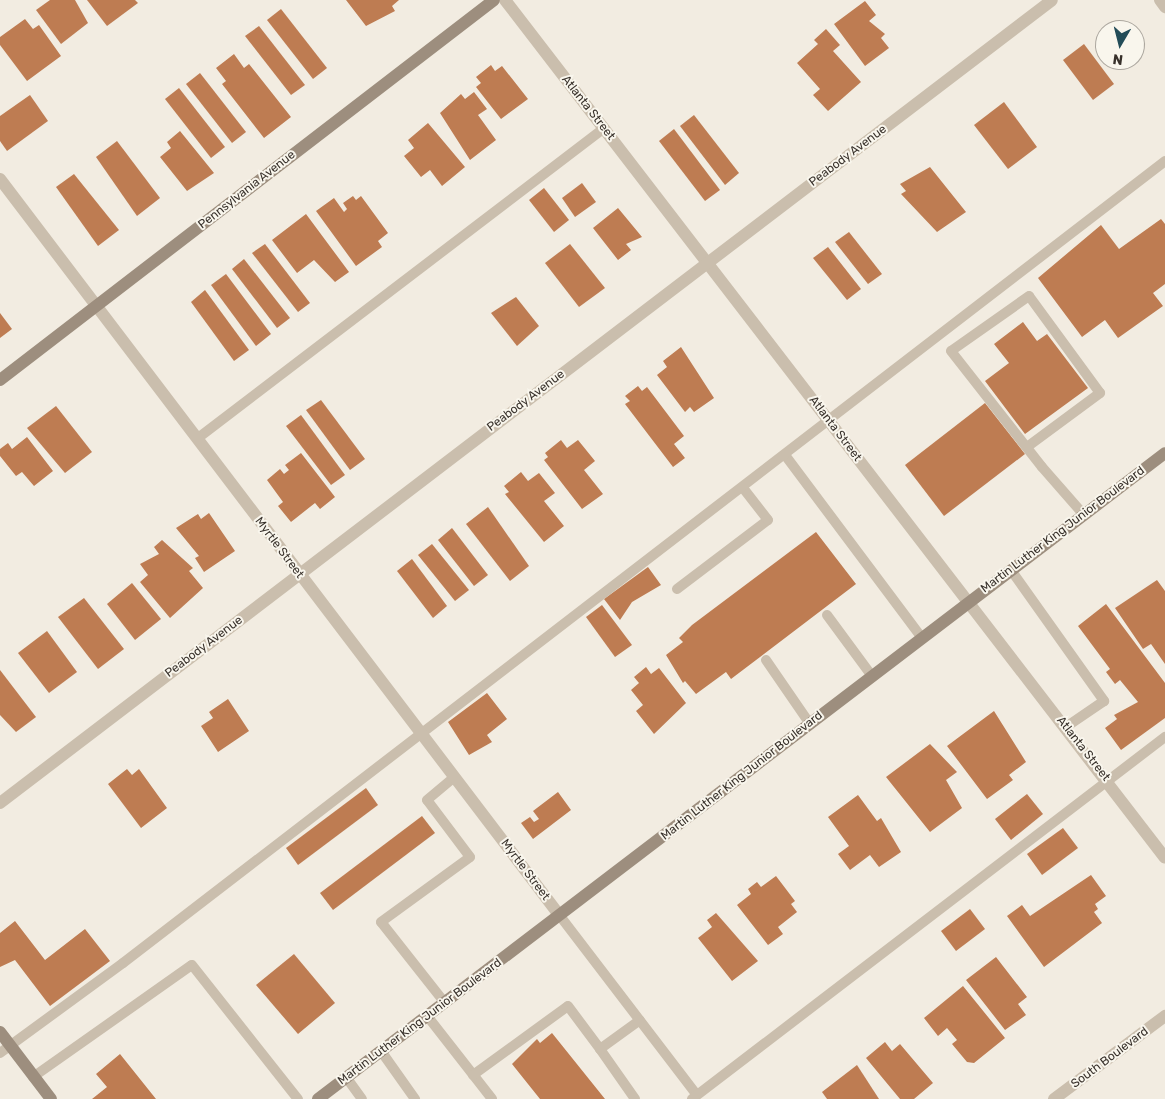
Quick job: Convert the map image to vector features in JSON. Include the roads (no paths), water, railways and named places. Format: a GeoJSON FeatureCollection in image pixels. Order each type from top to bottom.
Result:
{"type":"FeatureCollection","features":[{"type":"Feature","properties":{"kind":"main road","name":"Pennsylvania Avenue"},"geometry":{"type":"LineString","coordinates":[[0,380],[494,0]]}},
{"type":"Feature","properties":{"kind":"main road","name":"Martin Luther King Junior Boulevard"},"geometry":{"type":"LineString","coordinates":[[318,1099],[428,1017],[1165,453]]}},
{"type":"Feature","properties":{"kind":"main road"},"geometry":{"type":"LineString","coordinates":[[0,1032],[5,1049],[33,1077],[51,1099]]}},
{"type":"Feature","properties":{"kind":"street","name":"Atlanta Street"},"geometry":{"type":"LineString","coordinates":[[505,0],[1165,858]]}},
{"type":"Feature","properties":{"kind":"street","name":"Peabody Avenue"},"geometry":{"type":"LineString","coordinates":[[0,802],[1052,0]]}},
{"type":"Feature","properties":{"kind":"street"},"geometry":{"type":"LineString","coordinates":[[1160,0],[1165,7]]}},
{"type":"Feature","properties":{"kind":"street","name":"Myrtle Street"},"geometry":{"type":"LineString","coordinates":[[0,179],[198,438],[419,734],[560,916]]}},
{"type":"Feature","properties":{"kind":"street","name":"South Boulevard"},"geometry":{"type":"LineString","coordinates":[[1054,1099],[1165,1016]]}},
{"type":"Feature","properties":{"kind":"lane"},"geometry":{"type":"LineString","coordinates":[[198,438],[603,129]]}},
{"type":"Feature","properties":{"kind":"lane"},"geometry":{"type":"LineString","coordinates":[[5,1049],[743,488],[1165,161]]}},
{"type":"Feature","properties":{"kind":"lane"},"geometry":{"type":"LineString","coordinates":[[1027,447],[1100,392],[1029,296],[951,351],[1027,447],[1084,515]]}},
{"type":"Feature","properties":{"kind":"lane"},"geometry":{"type":"LineString","coordinates":[[786,455],[878,574],[882,586],[922,638]]}},
{"type":"Feature","properties":{"kind":"lane"},"geometry":{"type":"LineString","coordinates":[[678,589],[768,520],[743,488]]}},
{"type":"Feature","properties":{"kind":"lane"},"geometry":{"type":"LineString","coordinates":[[1011,570],[1104,701],[1066,727]]}},
{"type":"Feature","properties":{"kind":"lane"},"geometry":{"type":"LineString","coordinates":[[827,615],[872,676]]}},
{"type":"Feature","properties":{"kind":"lane"},"geometry":{"type":"LineString","coordinates":[[766,660],[810,724]]}},
{"type":"Feature","properties":{"kind":"lane"},"geometry":{"type":"LineString","coordinates":[[560,916],[640,1020],[694,1097],[1165,738]]}},
{"type":"Feature","properties":{"kind":"lane"},"geometry":{"type":"LineString","coordinates":[[445,1003],[382,922],[470,857],[428,800],[454,777]]}},
{"type":"Feature","properties":{"kind":"lane"},"geometry":{"type":"LineString","coordinates":[[33,1077],[192,965],[298,1099]]}},
{"type":"Feature","properties":{"kind":"lane"},"geometry":{"type":"LineString","coordinates":[[473,1075],[568,1006],[635,1099]]}},
{"type":"Feature","properties":{"kind":"lane"},"geometry":{"type":"LineString","coordinates":[[428,1017],[492,1099]]}},
{"type":"Feature","properties":{"kind":"lane"},"geometry":{"type":"LineString","coordinates":[[600,1049],[640,1020]]}},
{"type":"Feature","properties":{"kind":"lane"},"geometry":{"type":"LineString","coordinates":[[381,1051],[415,1099]]}},
{"type":"Feature","properties":{"kind":"lane"},"geometry":{"type":"LineString","coordinates":[[346,1077],[362,1099]]}}]}
